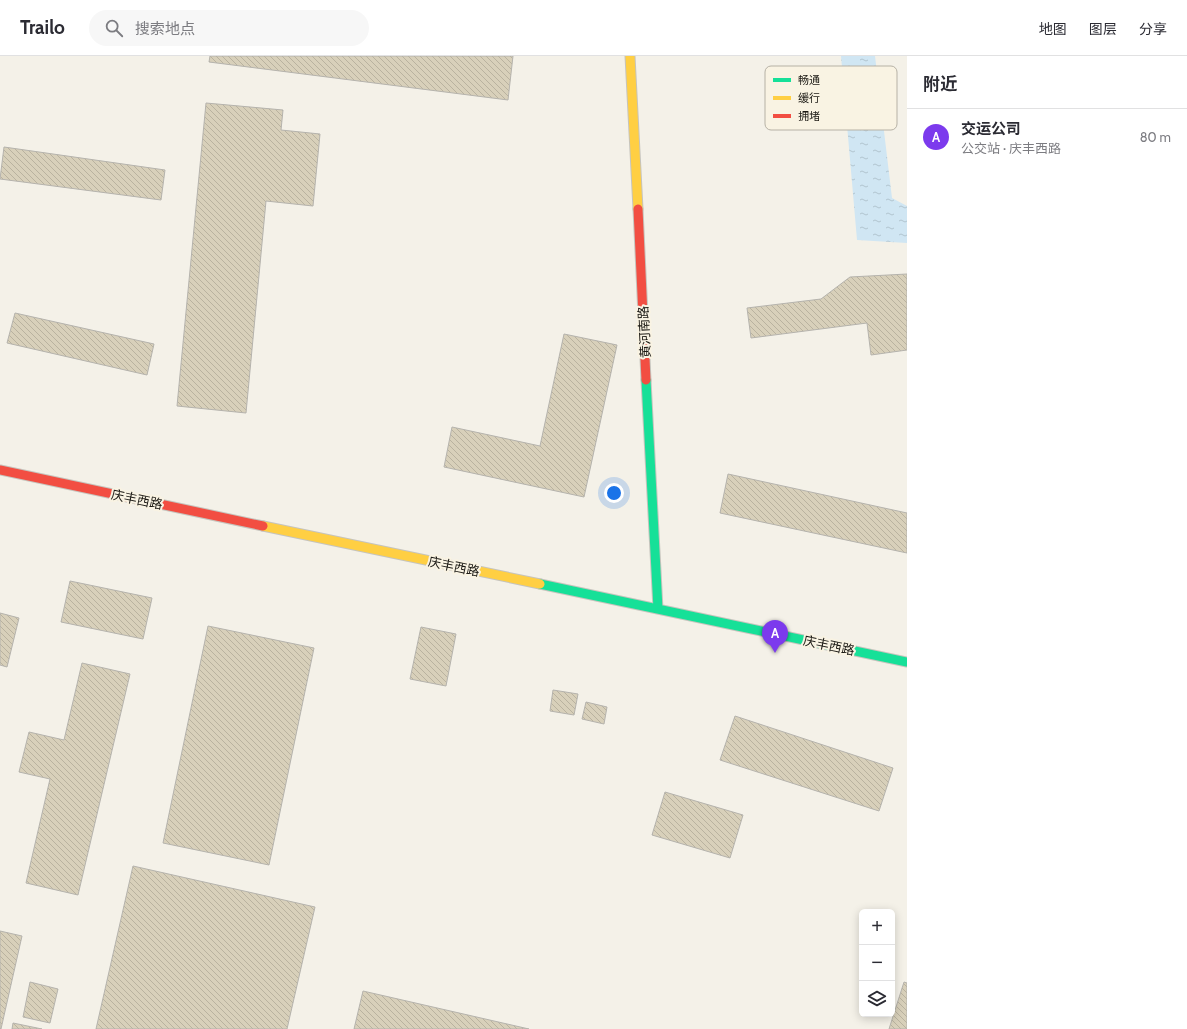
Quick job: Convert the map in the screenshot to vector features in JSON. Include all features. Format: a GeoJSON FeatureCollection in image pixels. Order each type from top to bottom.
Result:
{"type":"FeatureCollection","features":[{"type":"Feature","properties":{"kind":"street","name":"黄河南路"},"geometry":{"type":"LineString","coordinates":[[630,56],[658,609]]}},
{"type":"Feature","properties":{"kind":"street","name":"庆丰西路"},"geometry":{"type":"LineString","coordinates":[[0,470],[907,662]]}},
{"type":"Feature","properties":{"kind":"water"},"geometry":{"type":"Polygon","coordinates":[[[841,56],[875,56],[876,66],[842,66],[841,56]]]}},
{"type":"Feature","properties":{"kind":"water"},"geometry":{"type":"Polygon","coordinates":[[[847,130],[884,130],[892,198],[907,206],[907,243],[857,240],[847,130]]]}},
{"type":"Feature","properties":{"kind":"building"},"geometry":{"type":"Polygon","coordinates":[[[210,56],[513,56],[508,100],[209,62],[210,56]]]}},
{"type":"Feature","properties":{"kind":"building"},"geometry":{"type":"Polygon","coordinates":[[[206,103],[283,110],[281,130],[320,134],[313,206],[266,201],[246,413],[177,406],[206,103]]]}},
{"type":"Feature","properties":{"kind":"building"},"geometry":{"type":"Polygon","coordinates":[[[4,147],[165,170],[161,200],[0,179],[4,147]]]}},
{"type":"Feature","properties":{"kind":"building"},"geometry":{"type":"Polygon","coordinates":[[[907,274],[907,350],[871,355],[867,323],[751,338],[747,308],[821,299],[850,277],[907,274]]]}},
{"type":"Feature","properties":{"kind":"building"},"geometry":{"type":"Polygon","coordinates":[[[15,313],[154,344],[147,375],[7,343],[15,313]]]}},
{"type":"Feature","properties":{"kind":"building"},"geometry":{"type":"Polygon","coordinates":[[[564,334],[617,345],[584,497],[444,467],[452,427],[540,446],[564,334]]]}},
{"type":"Feature","properties":{"kind":"building"},"geometry":{"type":"Polygon","coordinates":[[[728,474],[907,513],[907,553],[720,513],[728,474]]]}},
{"type":"Feature","properties":{"kind":"building"},"geometry":{"type":"Polygon","coordinates":[[[70,581],[152,598],[143,639],[61,622],[70,581]]]}},
{"type":"Feature","properties":{"kind":"building"},"geometry":{"type":"Polygon","coordinates":[[[0,613],[19,618],[7,667],[0,665],[0,613]]]}},
{"type":"Feature","properties":{"kind":"building"},"geometry":{"type":"Polygon","coordinates":[[[208,626],[314,648],[269,865],[163,843],[208,626]]]}},
{"type":"Feature","properties":{"kind":"building"},"geometry":{"type":"Polygon","coordinates":[[[421,627],[456,634],[446,686],[410,679],[421,627]]]}},
{"type":"Feature","properties":{"kind":"building"},"geometry":{"type":"Polygon","coordinates":[[[82,663],[130,674],[78,895],[26,883],[50,779],[19,772],[29,732],[64,740],[82,663]]]}},
{"type":"Feature","properties":{"kind":"building"},"geometry":{"type":"Polygon","coordinates":[[[553,690],[578,694],[574,715],[550,711],[553,690]]]}},
{"type":"Feature","properties":{"kind":"building"},"geometry":{"type":"Polygon","coordinates":[[[586,702],[607,707],[604,724],[582,719],[586,702]]]}},
{"type":"Feature","properties":{"kind":"building"},"geometry":{"type":"Polygon","coordinates":[[[735,716],[893,768],[879,811],[720,760],[735,716]]]}},
{"type":"Feature","properties":{"kind":"building"},"geometry":{"type":"Polygon","coordinates":[[[665,792],[743,815],[730,858],[652,835],[665,792]]]}},
{"type":"Feature","properties":{"kind":"building"},"geometry":{"type":"Polygon","coordinates":[[[133,866],[315,907],[287,1029],[96,1029],[133,866]]]}},
{"type":"Feature","properties":{"kind":"building"},"geometry":{"type":"Polygon","coordinates":[[[0,931],[22,936],[1,1029],[0,1029],[0,931]]]}},
{"type":"Feature","properties":{"kind":"building"},"geometry":{"type":"Polygon","coordinates":[[[30,982],[58,989],[50,1023],[23,1017],[30,982]]]}},
{"type":"Feature","properties":{"kind":"building"},"geometry":{"type":"Polygon","coordinates":[[[904,982],[907,983],[907,1029],[889,1029],[893,1017],[895,1017],[895,1010],[904,982]]]}},
{"type":"Feature","properties":{"kind":"building"},"geometry":{"type":"Polygon","coordinates":[[[363,991],[529,1029],[354,1029],[363,991]]]}},
{"type":"Feature","properties":{"kind":"building"},"geometry":{"type":"Polygon","coordinates":[[[13,1023],[42,1029],[12,1029],[13,1023]]]}},
{"type":"Feature","properties":{"kind":"traffic: fast"},"geometry":{"type":"LineString","coordinates":[[646,380],[658,609]]}},
{"type":"Feature","properties":{"kind":"traffic: fast"},"geometry":{"type":"LineString","coordinates":[[540,584],[907,662]]}},
{"type":"Feature","properties":{"kind":"traffic: slow"},"geometry":{"type":"LineString","coordinates":[[630,56],[638,209]]}},
{"type":"Feature","properties":{"kind":"traffic: slow"},"geometry":{"type":"LineString","coordinates":[[263,526],[540,584]]}},
{"type":"Feature","properties":{"kind":"traffic: jam"},"geometry":{"type":"LineString","coordinates":[[638,209],[646,380]]}},
{"type":"Feature","properties":{"kind":"traffic: jam"},"geometry":{"type":"LineString","coordinates":[[0,470],[263,526]]}},
{"type":"Feature","properties":{"kind":"place","name":"交运公司"},"geometry":{"type":"Point","coordinates":[775,653]}}]}
